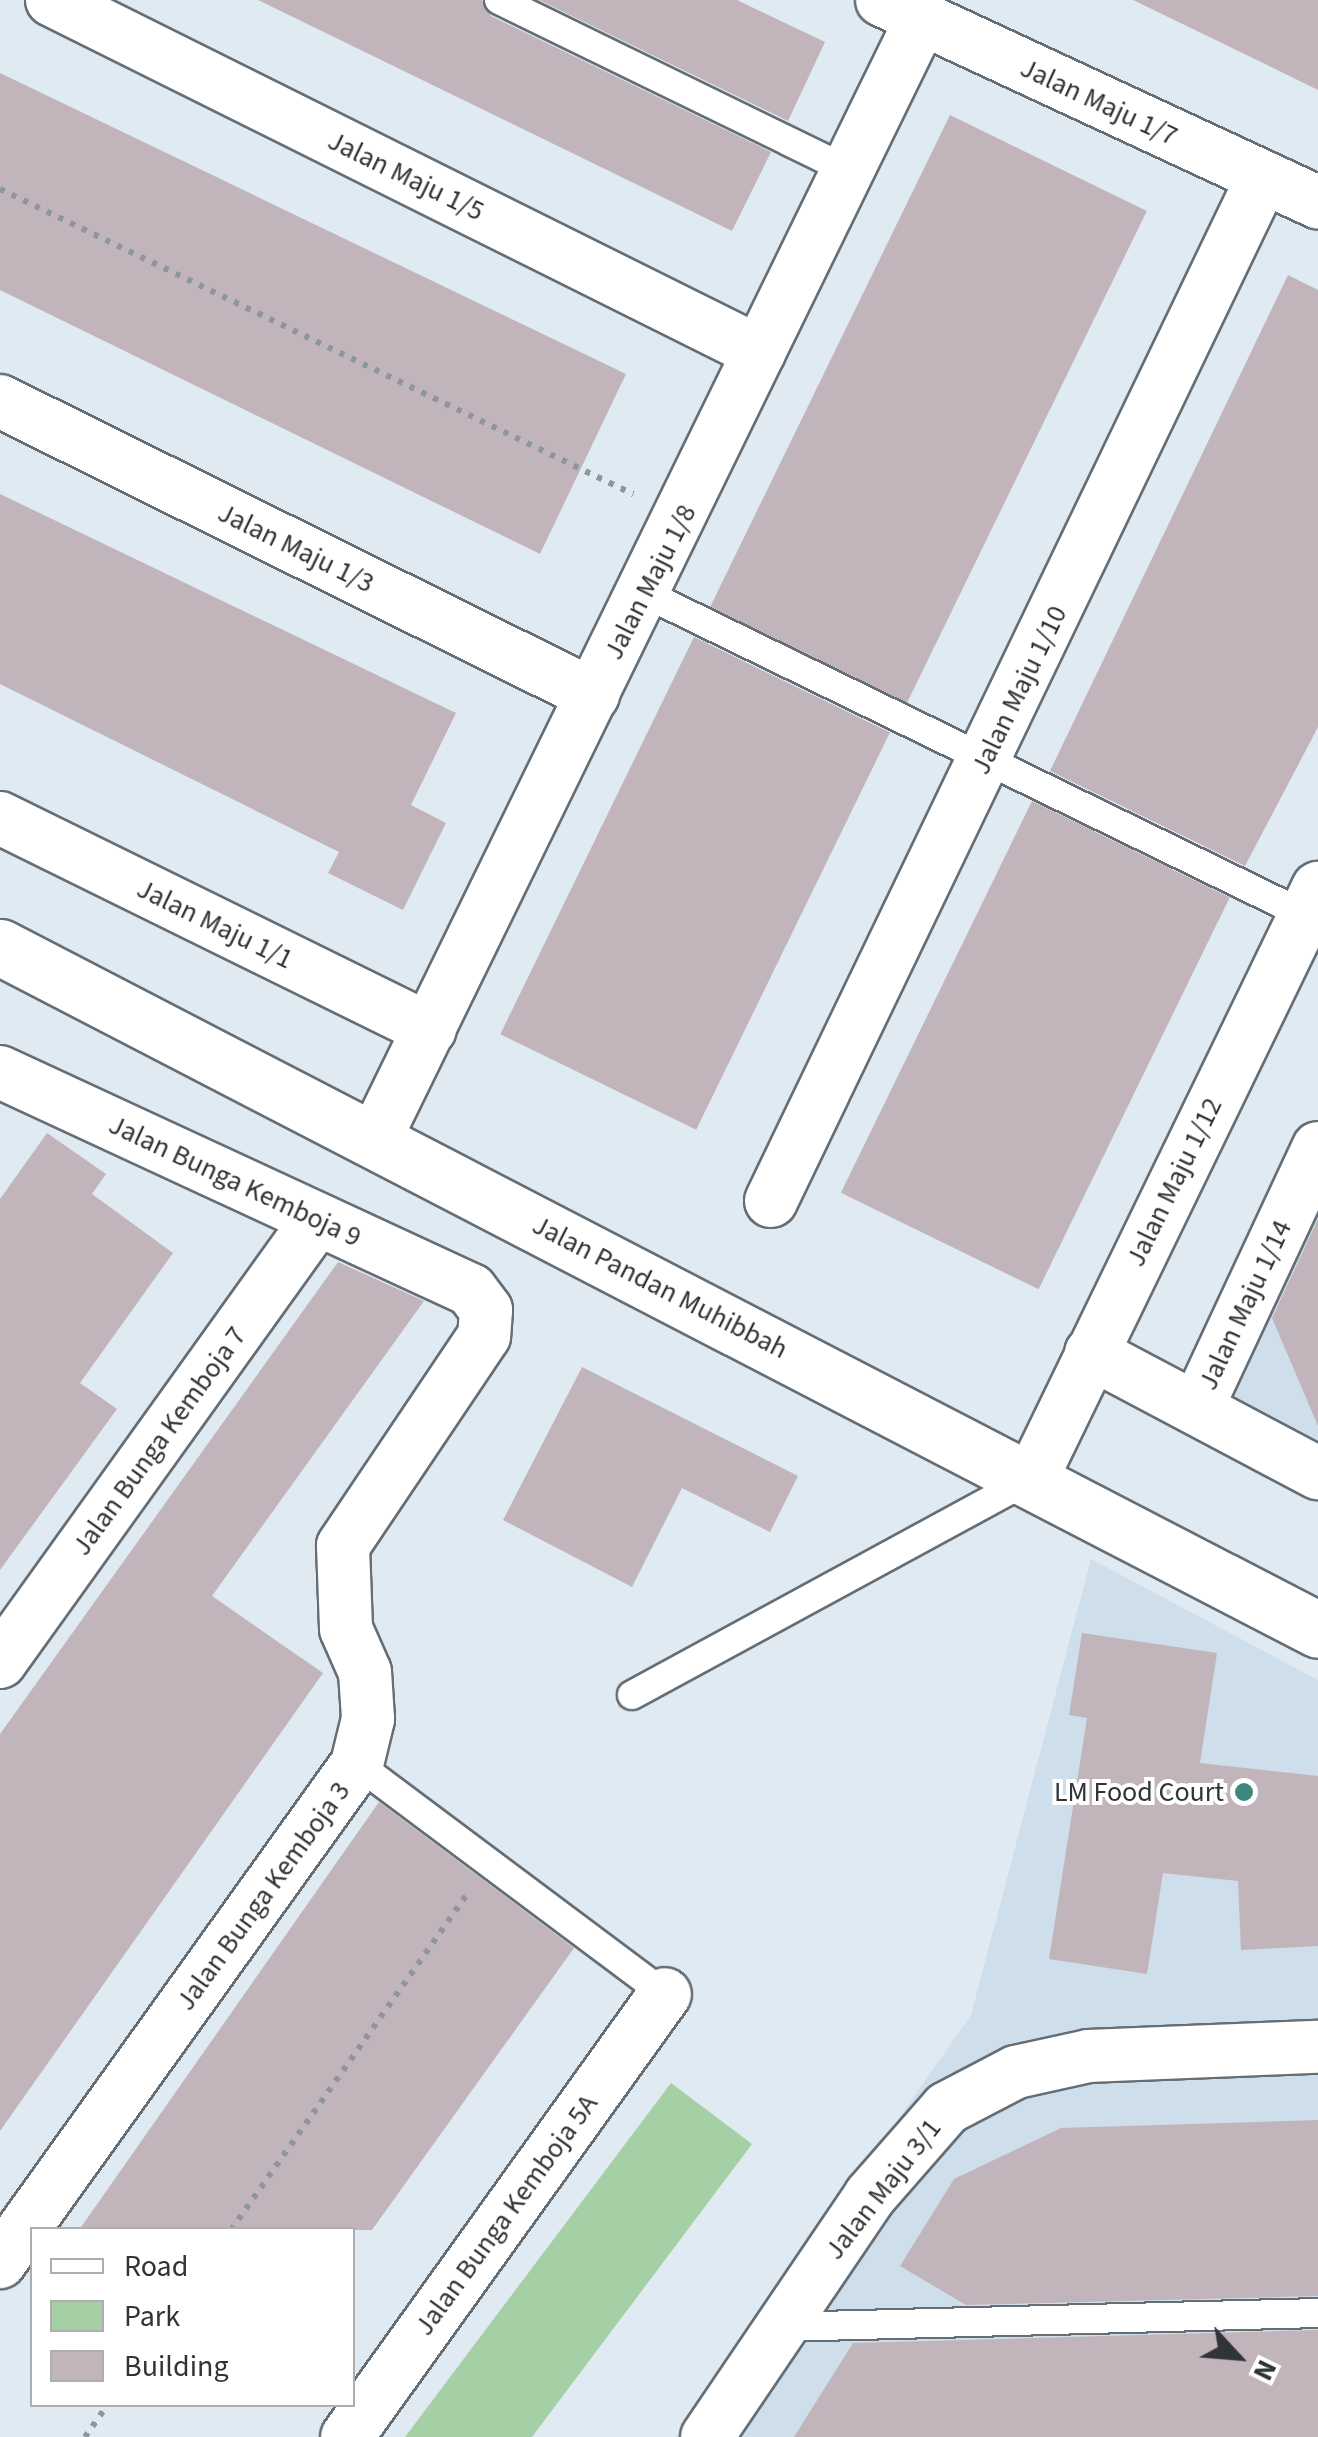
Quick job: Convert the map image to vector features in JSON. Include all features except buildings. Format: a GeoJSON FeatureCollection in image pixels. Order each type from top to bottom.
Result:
{"type":"FeatureCollection","features":[{"type":"Feature","properties":{"kind":"street","name":"Jalan Maju 1/5"},"geometry":{"type":"LineString","coordinates":[[52,0],[759,352]]}},
{"type":"Feature","properties":{"kind":"street","name":"Jalan Maju 1/8"},"geometry":{"type":"LineString","coordinates":[[374,1141],[682,522],[846,170],[901,10]]}},
{"type":"Feature","properties":{"kind":"street","name":"Jalan Maju 1/7"},"geometry":{"type":"LineString","coordinates":[[901,10],[1318,202]]}},
{"type":"Feature","properties":{"kind":"street","name":"Jalan Maju 1/10"},"geometry":{"type":"LineString","coordinates":[[771,1201],[986,762],[1264,177]]}},
{"type":"Feature","properties":{"kind":"street","name":"Jalan Maju 1/3"},"geometry":{"type":"LineString","coordinates":[[0,401],[593,696]]}},
{"type":"Feature","properties":{"kind":"street","name":"Jalan Maju 1/1"},"geometry":{"type":"LineString","coordinates":[[0,818],[430,1030]]}},
{"type":"Feature","properties":{"kind":"street","name":"Jalan Maju 1/12"},"geometry":{"type":"LineString","coordinates":[[1032,1478],[1312,902]]}},
{"type":"Feature","properties":{"kind":"street","name":"Jalan Pandan Muhibbah"},"geometry":{"type":"LineString","coordinates":[[0,947],[1032,1478],[1318,1630]]}},
{"type":"Feature","properties":{"kind":"street","name":"Jalan Bunga Kemboja 9"},"geometry":{"type":"LineString","coordinates":[[6,1086],[471,1290]]}},
{"type":"Feature","properties":{"kind":"street","name":"Jalan Maju 1/14"},"geometry":{"type":"LineString","coordinates":[[1197,1408],[1318,1148]]}},
{"type":"Feature","properties":{"kind":"street","name":"Jalan Bunga Kemboja 7"},"geometry":{"type":"LineString","coordinates":[[0,1662],[317,1220]]}},
{"type":"Feature","properties":{"kind":"street","name":"Jalan Bunga Kemboja 3"},"geometry":{"type":"LineString","coordinates":[[0,2262],[357,1764],[368,1719],[364,1672],[346,1629],[342,1546],[484,1336],[486,1310],[471,1290]]}},
{"type":"Feature","properties":{"kind":"street","name":"Jalan Maju 1/14"},"geometry":{"type":"LineString","coordinates":[[1092,1353],[1318,1472]]}},
{"type":"Feature","properties":{"kind":"street","name":"Jalan Bunga Kemboja 5A"},"geometry":{"type":"LineString","coordinates":[[347,2437],[665,1994]]}},
{"type":"Feature","properties":{"kind":"street","name":"Jalan Maju 3/1"},"geometry":{"type":"LineString","coordinates":[[707,2437],[870,2196],[947,2108],[981,2090],[1089,2056],[1318,2047]]}},
{"type":"Feature","properties":{"kind":"lane"},"geometry":{"type":"LineString","coordinates":[[499,0],[846,170]]}},
{"type":"Feature","properties":{"kind":"lane"},"geometry":{"type":"LineString","coordinates":[[646,594],[986,762],[1312,902]]}},
{"type":"Feature","properties":{"kind":"lane"},"geometry":{"type":"LineString","coordinates":[[632,1695],[1032,1478]]}},
{"type":"Feature","properties":{"kind":"lane"},"geometry":{"type":"LineString","coordinates":[[357,1764],[665,1994]]}},
{"type":"Feature","properties":{"kind":"lane"},"geometry":{"type":"LineString","coordinates":[[780,2328],[1318,2313]]}},
{"type":"Feature","properties":{"kind":"path"},"geometry":{"type":"LineString","coordinates":[[0,189],[682,522]]}},
{"type":"Feature","properties":{"kind":"path"},"geometry":{"type":"LineString","coordinates":[[233,2227],[489,1862]]}},
{"type":"Feature","properties":{"kind":"path"},"geometry":{"type":"LineString","coordinates":[[85,2437],[106,2407]]}},
{"type":"Feature","properties":{"kind":"shaded area"},"geometry":{"type":"Polygon","coordinates":[[[1318,1190],[1318,1440],[1223,1390],[1318,1190]]]}},
{"type":"Feature","properties":{"kind":"shaded area"},"geometry":{"type":"Polygon","coordinates":[[[1091,1559],[1318,1680],[1318,2437],[676,2437],[971,2015],[1091,1559]]]}},
{"type":"Feature","properties":{"kind":"green space"},"geometry":{"type":"Polygon","coordinates":[[[671,2083],[752,2144],[532,2437],[405,2437],[671,2083]]]}},
{"type":"Feature","properties":{"kind":"place","name":"LM Food Court"},"geometry":{"type":"Point","coordinates":[1244,1792]}}]}
